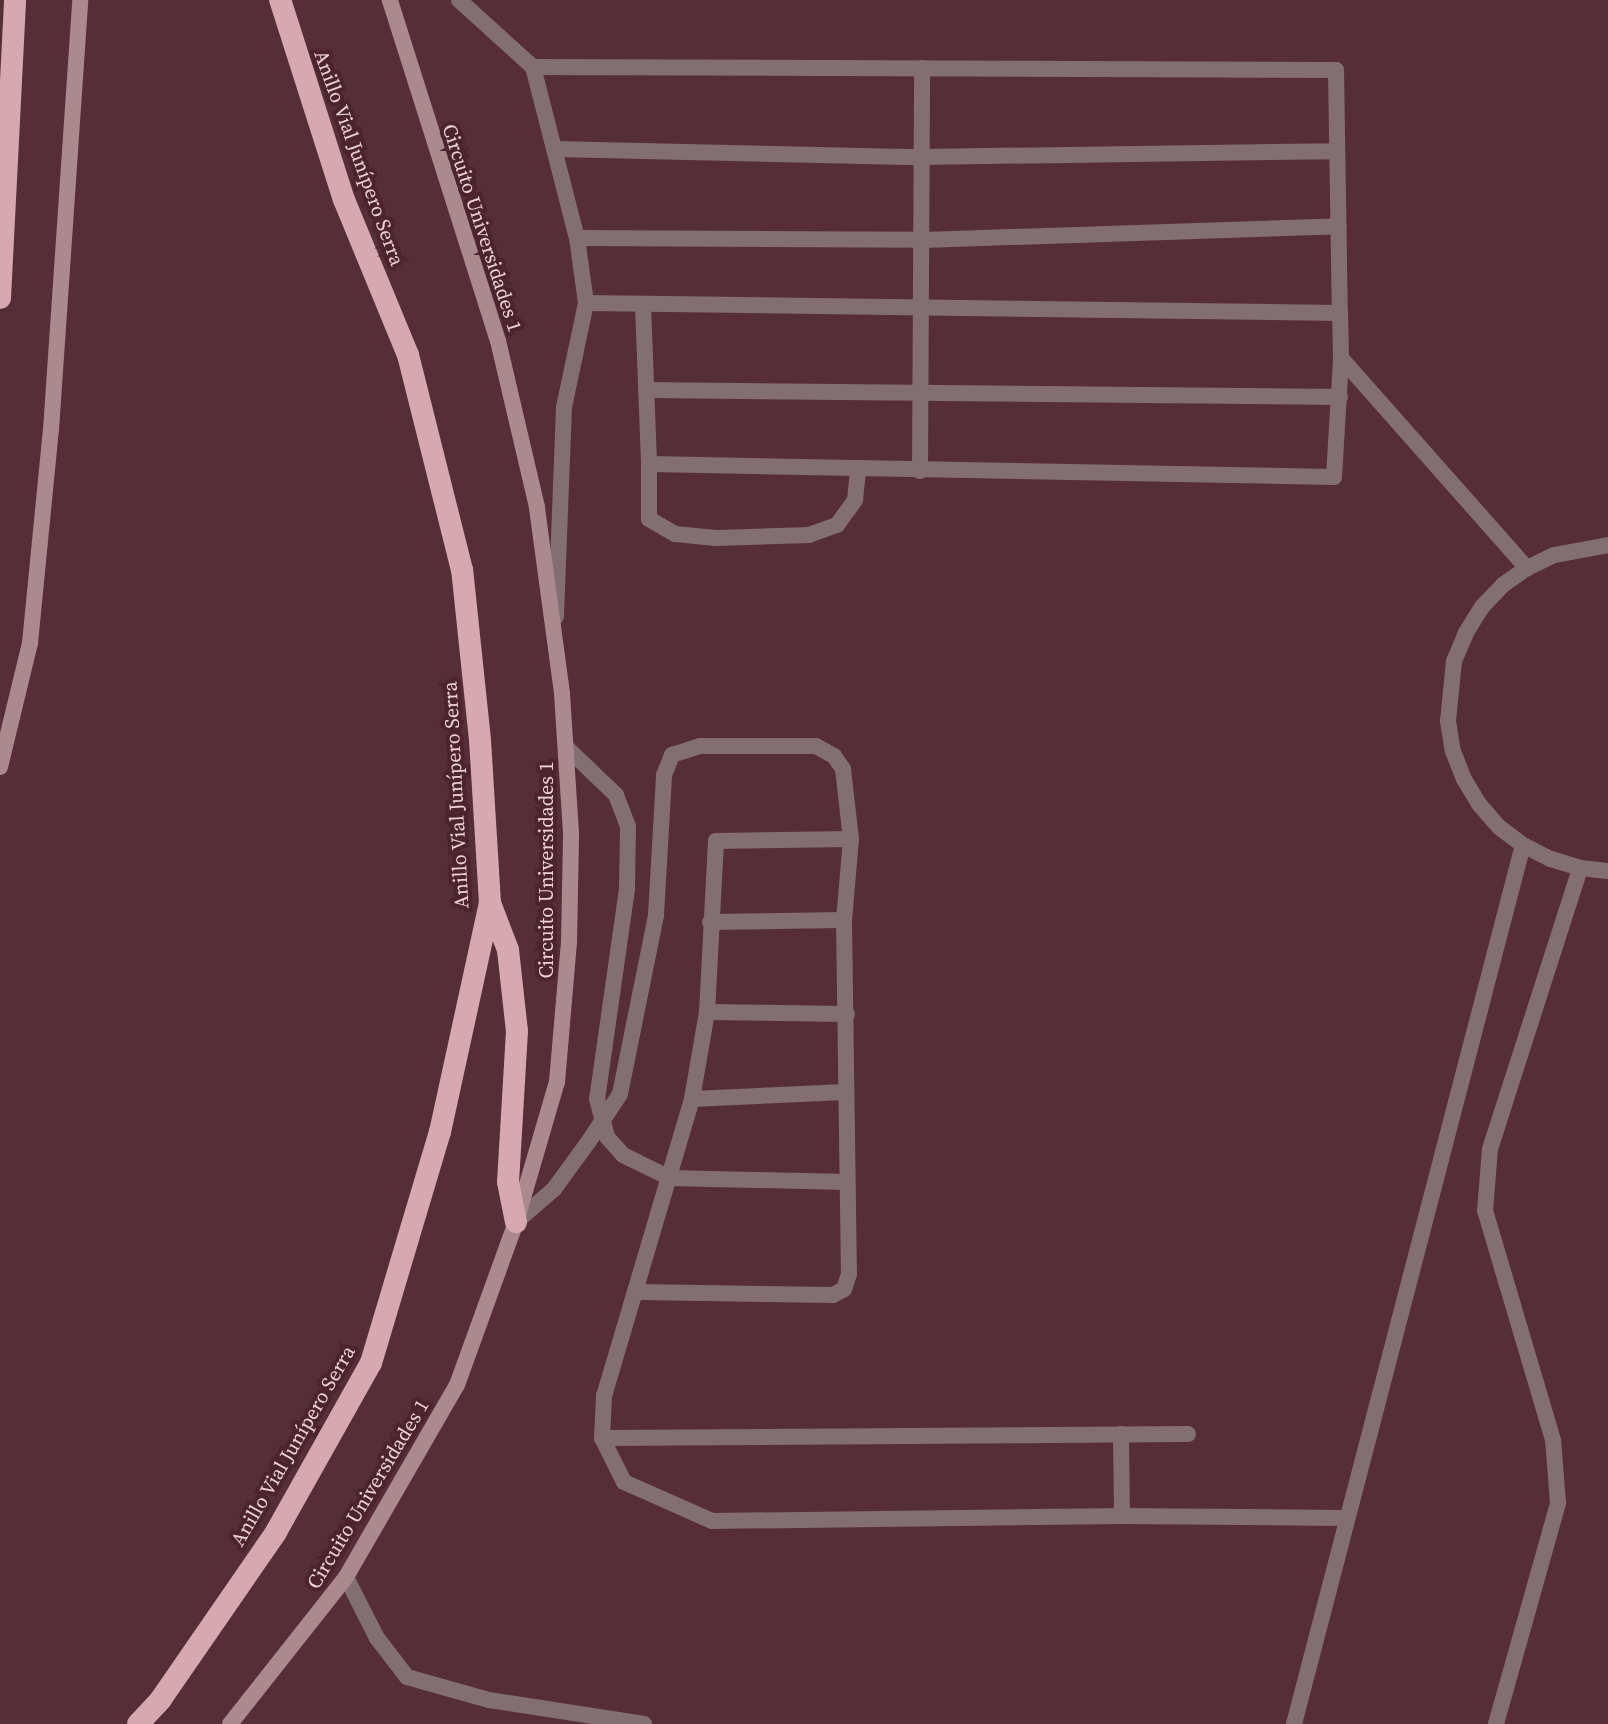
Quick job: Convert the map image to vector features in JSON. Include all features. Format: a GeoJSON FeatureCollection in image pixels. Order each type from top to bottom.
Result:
{"type":"FeatureCollection","features":[{"type":"Feature","properties":{"kind":"highway"},"geometry":{"type":"LineString","coordinates":[[0,298],[5,108],[15,0]]}},
{"type":"Feature","properties":{"kind":"highway","name":"Anillo Vial Junípero Serra"},"geometry":{"type":"LineString","coordinates":[[138,1724],[161,1699],[276,1532],[371,1363],[440,1132],[490,903],[480,740],[462,570],[408,355],[344,200],[280,0]]}},
{"type":"Feature","properties":{"kind":"highway"},"geometry":{"type":"LineString","coordinates":[[490,903],[508,950],[517,1031],[508,1182],[516,1222]]}},
{"type":"Feature","properties":{"kind":"main road"},"geometry":{"type":"LineString","coordinates":[[0,767],[30,643],[51,430],[80,0]]}},
{"type":"Feature","properties":{"kind":"main road","name":"Circuito Universidades 1"},"geometry":{"type":"LineString","coordinates":[[230,1724],[346,1577],[457,1385],[516,1222],[557,1082],[569,942],[567,748],[537,507],[498,341],[390,0]]}},
{"type":"Feature","properties":{"kind":"street"},"geometry":{"type":"LineString","coordinates":[[459,0],[533,67],[577,238],[586,303],[564,407],[555,647]]}},
{"type":"Feature","properties":{"kind":"street"},"geometry":{"type":"LineString","coordinates":[[533,67],[1336,70],[1341,358],[1334,477],[649,464]]}},
{"type":"Feature","properties":{"kind":"street"},"geometry":{"type":"LineString","coordinates":[[920,471],[923,240],[919,157],[922,68]]}},
{"type":"Feature","properties":{"kind":"street"},"geometry":{"type":"LineString","coordinates":[[554,149],[919,157],[1337,151]]}},
{"type":"Feature","properties":{"kind":"street"},"geometry":{"type":"LineString","coordinates":[[577,238],[923,240],[1339,226]]}},
{"type":"Feature","properties":{"kind":"street"},"geometry":{"type":"LineString","coordinates":[[586,303],[1340,313]]}},
{"type":"Feature","properties":{"kind":"street"},"geometry":{"type":"LineString","coordinates":[[643,306],[649,519],[675,534],[716,538],[809,535],[837,525],[855,500],[858,470]]}},
{"type":"Feature","properties":{"kind":"street"},"geometry":{"type":"LineString","coordinates":[[1341,358],[1527,568]]}},
{"type":"Feature","properties":{"kind":"street"},"geometry":{"type":"LineString","coordinates":[[646,390],[1340,397]]}},
{"type":"Feature","properties":{"kind":"street"},"geometry":{"type":"LineString","coordinates":[[1608,545],[1554,555],[1527,568],[1503,585],[1482,607],[1460,647],[1449,691],[1453,751],[1464,779],[1479,804],[1499,827],[1523,845],[1551,859],[1580,868],[1608,871]]}},
{"type":"Feature","properties":{"kind":"street"},"geometry":{"type":"LineString","coordinates":[[516,1222],[554,1189],[620,1094],[656,915],[664,775],[672,755],[700,746],[816,746],[834,756],[843,769],[851,839],[844,920],[849,1274],[844,1289],[833,1295],[637,1292]]}},
{"type":"Feature","properties":{"kind":"street"},"geometry":{"type":"LineString","coordinates":[[567,748],[616,795],[628,826],[627,889],[597,1099],[607,1137],[623,1155],[670,1178],[847,1182]]}},
{"type":"Feature","properties":{"kind":"street"},"geometry":{"type":"LineString","coordinates":[[851,839],[716,841],[707,1012],[692,1099],[604,1396],[602,1438],[624,1482],[712,1521],[1122,1516],[1345,1518]]}},
{"type":"Feature","properties":{"kind":"street"},"geometry":{"type":"LineString","coordinates":[[1294,1724],[1345,1518],[1523,845]]}},
{"type":"Feature","properties":{"kind":"street"},"geometry":{"type":"LineString","coordinates":[[1496,1724],[1558,1503],[1553,1440],[1485,1211],[1490,1149],[1580,868]]}},
{"type":"Feature","properties":{"kind":"street"},"geometry":{"type":"LineString","coordinates":[[710,922],[844,920]]}},
{"type":"Feature","properties":{"kind":"street"},"geometry":{"type":"LineString","coordinates":[[707,1012],[847,1014]]}},
{"type":"Feature","properties":{"kind":"street"},"geometry":{"type":"LineString","coordinates":[[692,1099],[845,1092]]}},
{"type":"Feature","properties":{"kind":"street"},"geometry":{"type":"LineString","coordinates":[[1121,1434],[1122,1516]]}},
{"type":"Feature","properties":{"kind":"street"},"geometry":{"type":"LineString","coordinates":[[602,1438],[1188,1434]]}},
{"type":"Feature","properties":{"kind":"street"},"geometry":{"type":"LineString","coordinates":[[346,1577],[377,1638],[407,1677],[489,1700],[644,1724]]}}]}
